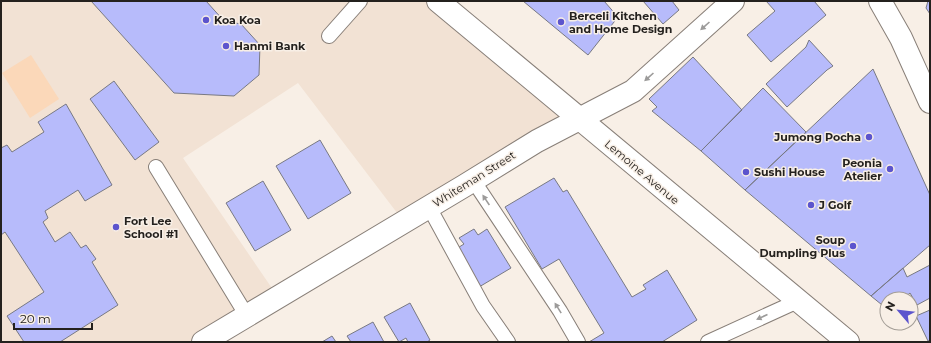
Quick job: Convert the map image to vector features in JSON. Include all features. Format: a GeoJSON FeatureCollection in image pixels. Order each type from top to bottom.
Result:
{"type":"FeatureCollection","features":[{"type":"Feature","properties":{"kind":"street","name":"Lemoine Avenue"},"geometry":{"type":"LineString","coordinates":[[438,1],[578,119],[848,342]]}},
{"type":"Feature","properties":{"kind":"street","name":"Whiteman Street"},"geometry":{"type":"LineString","coordinates":[[203,342],[429,207],[536,140],[633,91],[733,1]]}},
{"type":"Feature","properties":{"kind":"street"},"geometry":{"type":"LineString","coordinates":[[886,3],[930,102]]}},
{"type":"Feature","properties":{"kind":"lane"},"geometry":{"type":"LineString","coordinates":[[329,36],[360,1]]}},
{"type":"Feature","properties":{"kind":"lane"},"geometry":{"type":"LineString","coordinates":[[156,167],[247,316]]}},
{"type":"Feature","properties":{"kind":"lane"},"geometry":{"type":"LineString","coordinates":[[473,180],[560,311],[578,342]]}},
{"type":"Feature","properties":{"kind":"lane"},"geometry":{"type":"LineString","coordinates":[[429,207],[484,306],[508,342]]}},
{"type":"Feature","properties":{"kind":"lane"},"geometry":{"type":"LineString","coordinates":[[708,342],[798,301]]}},
{"type":"Feature","properties":{"kind":"shaded area"},"geometry":{"type":"Polygon","coordinates":[[[1,1],[438,1],[578,119],[404,222],[298,83],[183,158],[278,297],[203,342],[1,342],[1,1]]]}},
{"type":"Feature","properties":{"kind":"shaded area"},"geometry":{"type":"Polygon","coordinates":[[[31,55],[59,99],[30,118],[2,73],[31,55]]]}},
{"type":"Feature","properties":{"kind":"building"},"geometry":{"type":"Polygon","coordinates":[[[91,1],[206,1],[224,21],[241,24],[260,45],[259,75],[234,96],[174,93],[91,1]]]}},
{"type":"Feature","properties":{"kind":"building"},"geometry":{"type":"Polygon","coordinates":[[[523,1],[604,1],[618,17],[588,55],[523,1]]]}},
{"type":"Feature","properties":{"kind":"building"},"geometry":{"type":"Polygon","coordinates":[[[643,1],[672,1],[679,10],[663,24],[643,1]]]}},
{"type":"Feature","properties":{"kind":"building"},"geometry":{"type":"Polygon","coordinates":[[[766,1],[814,1],[826,15],[771,62],[747,35],[775,11],[766,1]]]}},
{"type":"Feature","properties":{"kind":"building"},"geometry":{"type":"Polygon","coordinates":[[[928,1],[930,1],[930,14],[926,8],[928,1]]]}},
{"type":"Feature","properties":{"kind":"building"},"geometry":{"type":"Polygon","coordinates":[[[809,40],[833,66],[787,107],[766,84],[806,47],[809,40]]]}},
{"type":"Feature","properties":{"kind":"building"},"geometry":{"type":"Polygon","coordinates":[[[693,57],[742,110],[701,151],[652,111],[657,107],[649,99],[693,57]]]}},
{"type":"Feature","properties":{"kind":"building"},"geometry":{"type":"Polygon","coordinates":[[[873,69],[930,195],[930,245],[871,296],[745,190],[873,69]]]}},
{"type":"Feature","properties":{"kind":"building"},"geometry":{"type":"Polygon","coordinates":[[[114,81],[159,142],[135,160],[90,99],[114,81]]]}},
{"type":"Feature","properties":{"kind":"building"},"geometry":{"type":"Polygon","coordinates":[[[763,88],[806,132],[745,190],[701,151],[763,88]]]}},
{"type":"Feature","properties":{"kind":"building"},"geometry":{"type":"Polygon","coordinates":[[[66,104],[112,185],[85,201],[78,190],[45,211],[48,218],[43,222],[55,242],[70,232],[81,248],[86,245],[96,259],[92,262],[118,305],[60,342],[24,342],[7,316],[44,292],[5,232],[1,235],[1,148],[7,145],[12,152],[44,132],[38,122],[66,104]]]}},
{"type":"Feature","properties":{"kind":"building"},"geometry":{"type":"Polygon","coordinates":[[[320,140],[351,193],[308,219],[276,166],[320,140]]]}},
{"type":"Feature","properties":{"kind":"building"},"geometry":{"type":"Polygon","coordinates":[[[554,178],[563,192],[567,190],[632,297],[646,289],[643,285],[667,270],[697,320],[662,342],[589,342],[604,333],[559,259],[542,269],[505,207],[554,178]]]}},
{"type":"Feature","properties":{"kind":"building"},"geometry":{"type":"Polygon","coordinates":[[[263,181],[291,230],[255,251],[226,203],[263,181]]]}},
{"type":"Feature","properties":{"kind":"building"},"geometry":{"type":"Polygon","coordinates":[[[474,229],[478,235],[487,229],[511,268],[479,287],[456,249],[464,244],[459,238],[474,229]]]}},
{"type":"Feature","properties":{"kind":"building"},"geometry":{"type":"Polygon","coordinates":[[[930,265],[930,298],[919,304],[919,291],[879,291],[879,302],[871,296],[903,268],[907,277],[930,265]]]}},
{"type":"Feature","properties":{"kind":"building"},"geometry":{"type":"Polygon","coordinates":[[[410,303],[430,340],[427,342],[408,342],[406,338],[399,342],[384,317],[410,303]]]}},
{"type":"Feature","properties":{"kind":"building"},"geometry":{"type":"Polygon","coordinates":[[[930,310],[930,340],[928,341],[919,322],[919,315],[930,310]]]}},
{"type":"Feature","properties":{"kind":"building"},"geometry":{"type":"Polygon","coordinates":[[[373,322],[384,342],[351,342],[347,336],[373,322]]]}},
{"type":"Feature","properties":{"kind":"building"},"geometry":{"type":"Polygon","coordinates":[[[332,336],[336,342],[322,342],[332,336]]]}},
{"type":"Feature","properties":{"kind":"place","name":"Koa Koa"},"geometry":{"type":"Point","coordinates":[206,20]}},
{"type":"Feature","properties":{"kind":"place","name":"Berceli Kitchen and Home Design"},"geometry":{"type":"Point","coordinates":[561,22]}},
{"type":"Feature","properties":{"kind":"place","name":"Hanmi Bank"},"geometry":{"type":"Point","coordinates":[226,46]}},
{"type":"Feature","properties":{"kind":"place","name":"Jumong Pocha"},"geometry":{"type":"Point","coordinates":[869,137]}},
{"type":"Feature","properties":{"kind":"place","name":"Peonia Atelier"},"geometry":{"type":"Point","coordinates":[890,169]}},
{"type":"Feature","properties":{"kind":"place","name":"Sushi House"},"geometry":{"type":"Point","coordinates":[746,172]}},
{"type":"Feature","properties":{"kind":"place","name":"J Golf"},"geometry":{"type":"Point","coordinates":[811,205]}},
{"type":"Feature","properties":{"kind":"place","name":"Fort Lee School #1"},"geometry":{"type":"Point","coordinates":[116,227]}},
{"type":"Feature","properties":{"kind":"place","name":"Soup Dumpling Plus"},"geometry":{"type":"Point","coordinates":[853,246]}}]}
